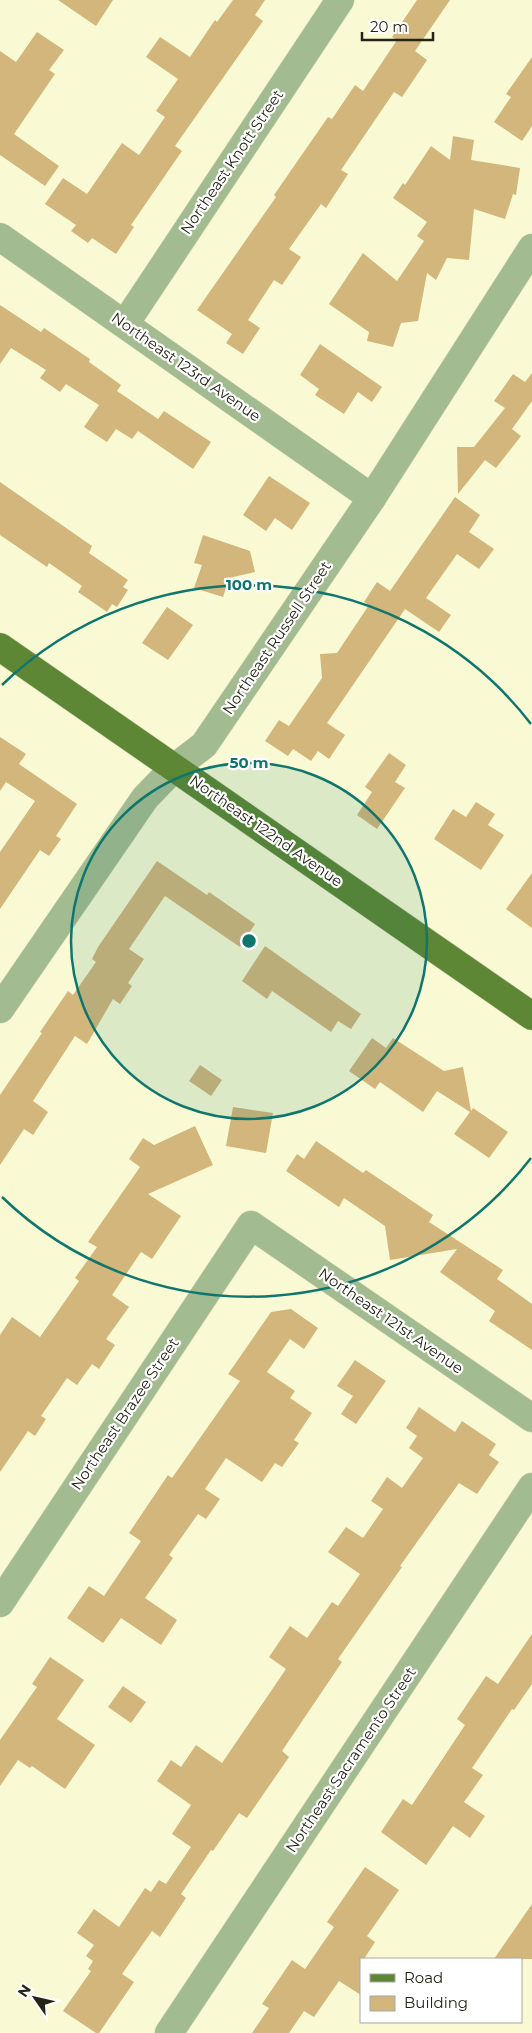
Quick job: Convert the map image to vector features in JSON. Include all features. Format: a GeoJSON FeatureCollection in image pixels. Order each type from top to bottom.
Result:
{"type":"FeatureCollection","features":[{"type":"Feature","properties":{"kind":"main road","name":"Northeast 122nd Avenue"},"geometry":{"type":"LineString","coordinates":[[0,647],[532,1016]]}},
{"type":"Feature","properties":{"kind":"street","name":"Northeast Knott Street"},"geometry":{"type":"LineString","coordinates":[[125,324],[340,0]]}},
{"type":"Feature","properties":{"kind":"street","name":"Northeast 123rd Avenue"},"geometry":{"type":"LineString","coordinates":[[0,238],[372,498]]}},
{"type":"Feature","properties":{"kind":"street","name":"Northeast Russell Street"},"geometry":{"type":"LineString","coordinates":[[0,1009],[145,798],[174,768],[204,745],[372,498],[532,248]]}},
{"type":"Feature","properties":{"kind":"street","name":"Northeast 121st Avenue"},"geometry":{"type":"LineString","coordinates":[[251,1225],[532,1418]]}},
{"type":"Feature","properties":{"kind":"street","name":"Northeast Brazee Street"},"geometry":{"type":"LineString","coordinates":[[0,1603],[251,1225]]}},
{"type":"Feature","properties":{"kind":"street","name":"Northeast Sacramento Street"},"geometry":{"type":"LineString","coordinates":[[169,2033],[532,1487]]}},
{"type":"Feature","properties":{"kind":"building"},"geometry":{"type":"Polygon","coordinates":[[[58,0],[113,0],[96,26],[58,0]]]}},
{"type":"Feature","properties":{"kind":"building"},"geometry":{"type":"Polygon","coordinates":[[[233,0],[265,0],[255,15],[263,21],[175,146],[182,151],[131,225],[134,227],[116,254],[92,238],[88,243],[71,231],[76,225],[45,204],[63,178],[87,194],[122,143],[139,155],[165,117],[156,111],[178,79],[146,57],[160,37],[190,57],[215,20],[217,22],[233,0]]]}},
{"type":"Feature","properties":{"kind":"building"},"geometry":{"type":"Polygon","coordinates":[[[417,0],[450,0],[415,51],[427,60],[402,97],[394,92],[341,170],[348,174],[326,208],[321,204],[289,249],[301,257],[282,285],[274,280],[248,320],[260,328],[243,354],[226,343],[232,334],[197,310],[276,197],[274,195],[328,117],[332,119],[355,85],[363,91],[397,40],[392,37],[417,0]]]}},
{"type":"Feature","properties":{"kind":"building"},"geometry":{"type":"Polygon","coordinates":[[[37,32],[64,50],[49,70],[55,74],[14,134],[59,166],[45,186],[0,155],[0,51],[16,62],[37,32]]]}},
{"type":"Feature","properties":{"kind":"building"},"geometry":{"type":"Polygon","coordinates":[[[532,57],[532,126],[522,141],[494,122],[511,97],[506,94],[532,57]]]}},
{"type":"Feature","properties":{"kind":"building"},"geometry":{"type":"Polygon","coordinates":[[[453,136],[474,140],[471,160],[520,168],[516,195],[513,194],[505,219],[474,209],[469,260],[447,258],[436,280],[427,273],[418,321],[401,323],[393,347],[367,341],[369,332],[329,304],[363,253],[397,281],[424,241],[417,236],[427,222],[393,198],[403,183],[405,185],[431,146],[450,160],[453,136]]]}},
{"type":"Feature","properties":{"kind":"building"},"geometry":{"type":"Polygon","coordinates":[[[0,305],[41,332],[44,328],[90,359],[89,362],[121,385],[117,391],[158,419],[164,411],[211,442],[193,469],[138,431],[132,439],[116,429],[107,442],[84,427],[99,405],[66,384],[60,392],[40,378],[46,370],[11,348],[0,364],[0,305]]]}},
{"type":"Feature","properties":{"kind":"building"},"geometry":{"type":"Polygon","coordinates":[[[320,344],[382,387],[372,402],[358,392],[344,414],[315,395],[319,389],[300,375],[320,344]]]}},
{"type":"Feature","properties":{"kind":"building"},"geometry":{"type":"Polygon","coordinates":[[[532,373],[532,401],[512,429],[521,436],[496,468],[485,460],[458,494],[457,447],[474,447],[505,408],[494,401],[513,374],[525,382],[532,373]]]}},
{"type":"Feature","properties":{"kind":"building"},"geometry":{"type":"Polygon","coordinates":[[[269,476],[310,503],[292,530],[275,518],[266,531],[243,515],[269,476]]]}},
{"type":"Feature","properties":{"kind":"building"},"geometry":{"type":"Polygon","coordinates":[[[0,482],[92,546],[89,553],[128,580],[123,587],[128,590],[117,607],[112,604],[107,612],[78,592],[82,586],[49,563],[47,567],[0,535],[0,482]]]}},
{"type":"Feature","properties":{"kind":"building"},"geometry":{"type":"Polygon","coordinates":[[[455,497],[480,515],[469,532],[494,549],[479,569],[457,554],[426,598],[451,615],[439,632],[405,609],[327,723],[345,735],[329,759],[318,751],[311,761],[293,749],[288,756],[265,741],[279,720],[289,726],[322,678],[320,654],[337,653],[369,605],[364,602],[377,582],[390,591],[455,497]]]}},
{"type":"Feature","properties":{"kind":"building"},"geometry":{"type":"Polygon","coordinates":[[[203,535],[250,551],[255,572],[229,578],[223,597],[194,588],[202,565],[194,563],[203,535]]]}},
{"type":"Feature","properties":{"kind":"building"},"geometry":{"type":"Polygon","coordinates":[[[167,607],[193,625],[168,660],[142,643],[167,607]]]}},
{"type":"Feature","properties":{"kind":"building"},"geometry":{"type":"Polygon","coordinates":[[[0,737],[26,754],[19,764],[77,804],[56,836],[61,839],[49,856],[40,850],[0,909],[0,852],[35,801],[6,782],[0,791],[0,737]]]}},
{"type":"Feature","properties":{"kind":"building"},"geometry":{"type":"Polygon","coordinates":[[[389,753],[406,765],[395,782],[405,788],[377,829],[357,815],[372,792],[365,787],[389,753]]]}},
{"type":"Feature","properties":{"kind":"building"},"geometry":{"type":"Polygon","coordinates":[[[476,802],[495,814],[488,825],[504,835],[481,870],[434,839],[453,809],[466,817],[476,802]]]}},
{"type":"Feature","properties":{"kind":"building"},"geometry":{"type":"Polygon","coordinates":[[[157,861],[207,895],[209,892],[255,924],[240,947],[165,896],[129,949],[144,959],[128,983],[132,986],[120,1004],[113,999],[87,1044],[75,1036],[33,1101],[48,1112],[33,1135],[24,1129],[0,1165],[0,1095],[68,991],[73,995],[96,962],[92,959],[98,947],[157,861]]]}},
{"type":"Feature","properties":{"kind":"building"},"geometry":{"type":"Polygon","coordinates":[[[532,873],[532,928],[506,909],[532,873]]]}},
{"type":"Feature","properties":{"kind":"building"},"geometry":{"type":"Polygon","coordinates":[[[265,946],[361,1014],[351,1029],[338,1021],[331,1032],[272,991],[267,999],[242,981],[265,946]]]}},
{"type":"Feature","properties":{"kind":"building"},"geometry":{"type":"Polygon","coordinates":[[[372,1038],[386,1048],[393,1038],[444,1071],[463,1067],[471,1111],[473,1108],[508,1132],[489,1158],[454,1134],[470,1112],[437,1091],[423,1112],[380,1082],[375,1089],[349,1071],[372,1038]]]}},
{"type":"Feature","properties":{"kind":"building"},"geometry":{"type":"Polygon","coordinates":[[[200,1065],[222,1080],[211,1096],[189,1081],[200,1065]]]}},
{"type":"Feature","properties":{"kind":"building"},"geometry":{"type":"Polygon","coordinates":[[[233,1107],[273,1113],[266,1153],[226,1146],[233,1107]]]}},
{"type":"Feature","properties":{"kind":"building"},"geometry":{"type":"Polygon","coordinates":[[[195,1126],[213,1165],[148,1194],[181,1216],[152,1259],[141,1252],[112,1295],[129,1307],[106,1339],[115,1345],[99,1369],[92,1364],[77,1385],[67,1378],[41,1416],[46,1419],[35,1436],[28,1431],[0,1472],[0,1335],[12,1317],[40,1337],[79,1281],[75,1278],[97,1247],[88,1242],[140,1167],[129,1159],[143,1138],[154,1145],[195,1126]]]}},
{"type":"Feature","properties":{"kind":"building"},"geometry":{"type":"Polygon","coordinates":[[[316,1141],[363,1173],[366,1170],[433,1215],[429,1222],[503,1270],[497,1279],[532,1304],[532,1350],[489,1321],[495,1311],[440,1272],[457,1249],[390,1260],[385,1226],[344,1198],[339,1207],[286,1171],[297,1154],[304,1159],[316,1141]]]}},
{"type":"Feature","properties":{"kind":"building"},"geometry":{"type":"Polygon","coordinates":[[[291,1309],[318,1328],[304,1349],[290,1339],[267,1372],[295,1391],[290,1398],[312,1413],[294,1440],[299,1443],[282,1467],[275,1463],[262,1482],[226,1458],[205,1489],[220,1499],[206,1519],[198,1514],[169,1555],[173,1558],[145,1598],[177,1620],[161,1645],[121,1618],[103,1643],[67,1618],[89,1586],[104,1596],[141,1541],[129,1533],[168,1475],[172,1478],[240,1381],[228,1374],[271,1312],[291,1309]]]}},
{"type":"Feature","properties":{"kind":"building"},"geometry":{"type":"Polygon","coordinates":[[[355,1360],[386,1381],[356,1424],[341,1414],[353,1396],[337,1386],[355,1360]]]}},
{"type":"Feature","properties":{"kind":"building"},"geometry":{"type":"Polygon","coordinates":[[[419,1407],[455,1432],[462,1421],[496,1444],[489,1455],[499,1462],[477,1494],[459,1483],[400,1566],[402,1567],[338,1659],[342,1662],[282,1751],[289,1757],[247,1818],[239,1813],[213,1851],[211,1850],[181,1894],[186,1898],[160,1937],[152,1931],[122,1974],[134,1982],[99,2033],[96,2033],[63,2011],[91,1971],[88,1969],[93,1961],[86,1956],[94,1945],[77,1933],[94,1909],[119,1927],[145,1888],[151,1892],[159,1880],[166,1884],[191,1847],[172,1834],[191,1805],[157,1781],[171,1760],[181,1767],[196,1745],[222,1763],[286,1669],[269,1657],[290,1626],[307,1638],[332,1602],[338,1606],[360,1574],[328,1552],[346,1527],[363,1538],[383,1509],[371,1501],[387,1477],[402,1488],[423,1458],[409,1448],[417,1436],[406,1428],[419,1407]]]}},
{"type":"Feature","properties":{"kind":"building"},"geometry":{"type":"Polygon","coordinates":[[[532,1634],[532,1684],[514,1710],[512,1709],[472,1768],[483,1775],[464,1802],[485,1816],[470,1838],[453,1826],[426,1865],[381,1832],[403,1799],[412,1805],[465,1725],[457,1719],[486,1676],[498,1684],[532,1634]]]}},
{"type":"Feature","properties":{"kind":"building"},"geometry":{"type":"Polygon","coordinates":[[[50,1657],[84,1680],[57,1719],[95,1745],[65,1789],[32,1766],[30,1768],[18,1760],[0,1786],[0,1740],[37,1687],[32,1684],[50,1657]]]}},
{"type":"Feature","properties":{"kind":"building"},"geometry":{"type":"Polygon","coordinates":[[[123,1686],[146,1702],[131,1723],[108,1707],[123,1686]]]}},
{"type":"Feature","properties":{"kind":"building"},"geometry":{"type":"Polygon","coordinates":[[[365,1867],[399,1890],[367,1936],[375,1942],[365,1958],[360,1958],[360,1994],[339,1981],[314,2017],[304,2011],[289,2033],[252,2033],[269,2008],[262,2004],[292,1960],[305,1969],[334,1927],[327,1922],[365,1867]]]}},
{"type":"Feature","properties":{"kind":"building"},"geometry":{"type":"Polygon","coordinates":[[[532,1904],[532,1959],[495,1958],[532,1904]]]}}]}
